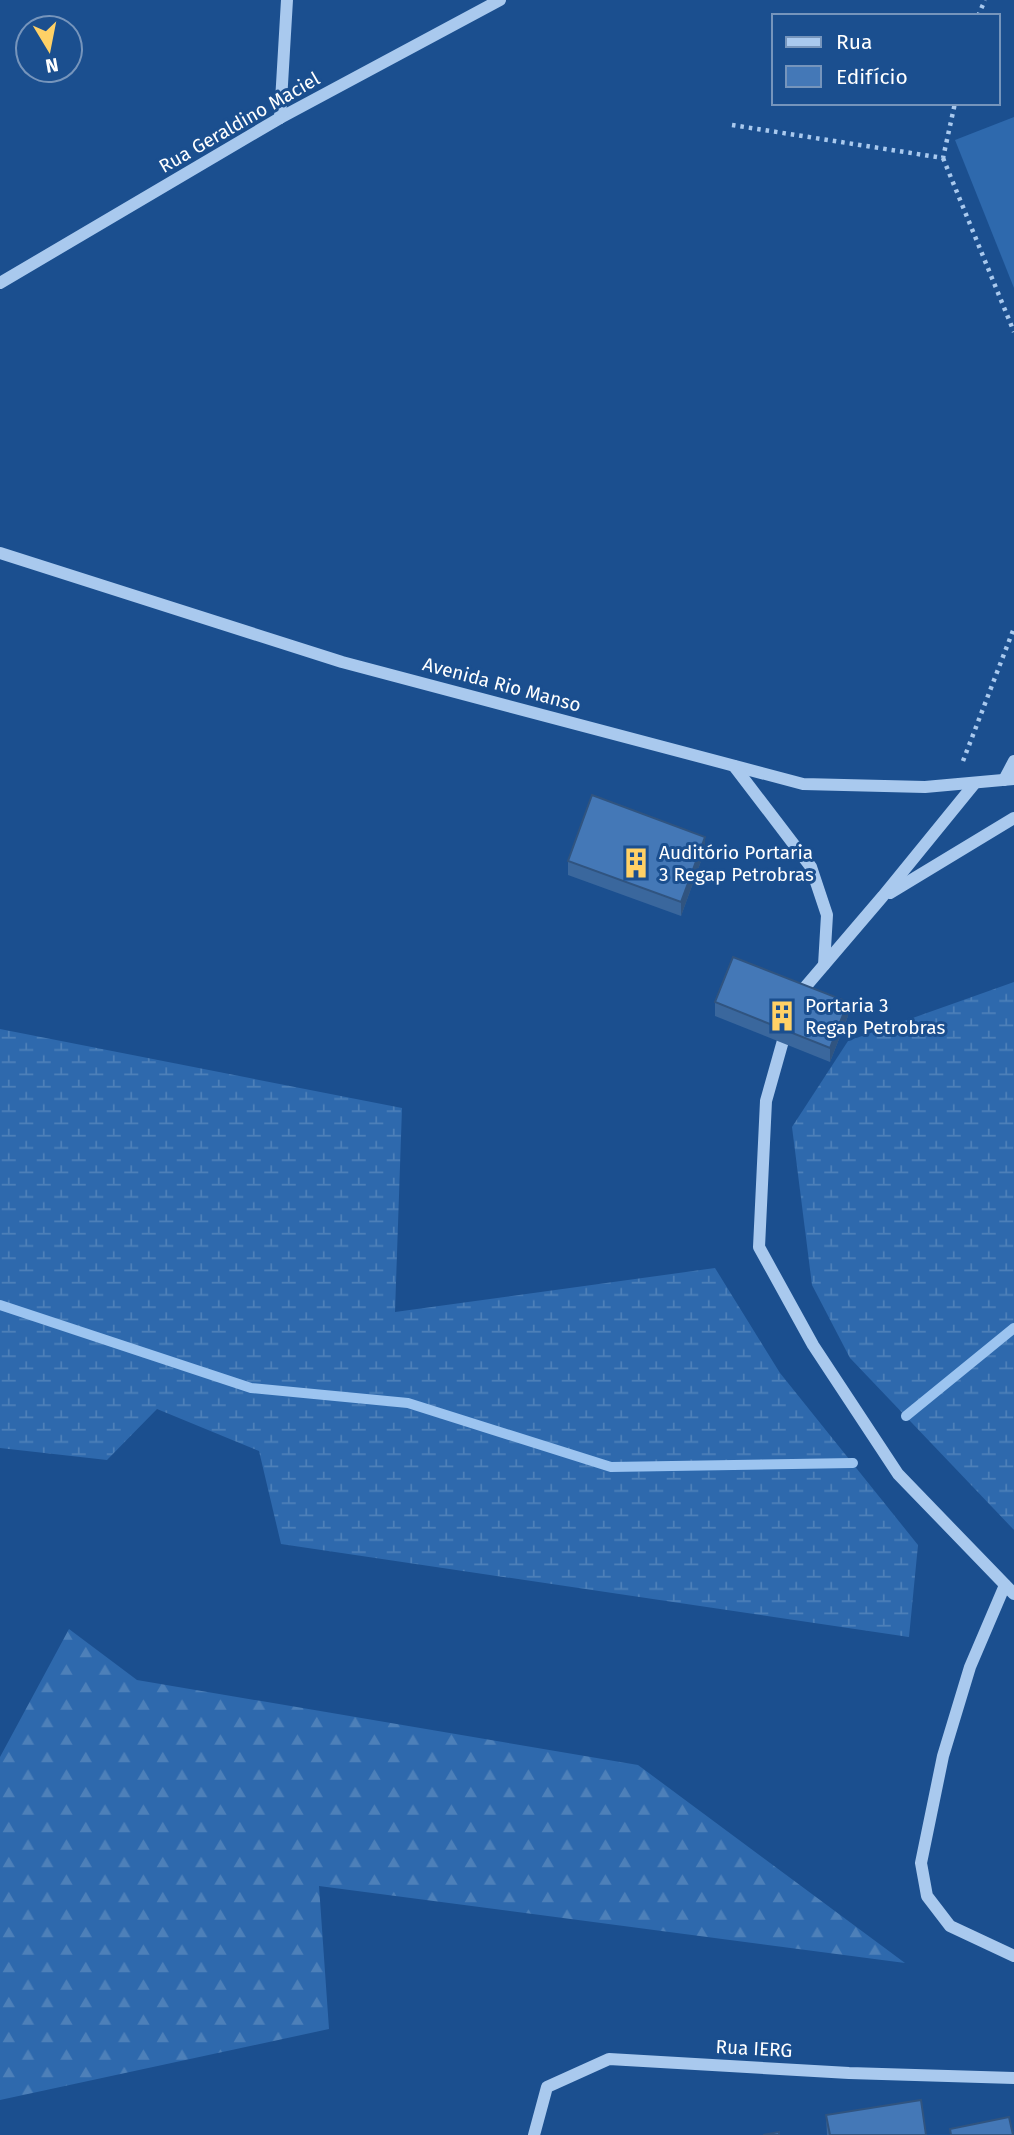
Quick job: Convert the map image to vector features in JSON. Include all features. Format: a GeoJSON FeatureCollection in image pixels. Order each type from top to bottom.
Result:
{"type":"FeatureCollection","features":[{"type":"Feature","properties":{"kind":"street"},"geometry":{"type":"LineString","coordinates":[[280,118],[287,0]]}},
{"type":"Feature","properties":{"kind":"street","name":"Rua Geraldino Maciel"},"geometry":{"type":"LineString","coordinates":[[0,283],[280,118],[500,0]]}},
{"type":"Feature","properties":{"kind":"street","name":"Avenida Rio Manso"},"geometry":{"type":"LineString","coordinates":[[0,553],[342,662],[803,784],[925,787],[1009,780],[1014,761]]}},
{"type":"Feature","properties":{"kind":"street"},"geometry":{"type":"LineString","coordinates":[[734,766],[811,867],[827,915],[824,965]]}},
{"type":"Feature","properties":{"kind":"street"},"geometry":{"type":"LineString","coordinates":[[975,783],[795,999],[766,1101],[759,1247],[813,1345],[898,1474],[1009,1590],[970,1667],[943,1756],[921,1863],[927,1896],[950,1926],[1014,1956]]}},
{"type":"Feature","properties":{"kind":"street"},"geometry":{"type":"LineString","coordinates":[[883,896],[1014,818]]}},
{"type":"Feature","properties":{"kind":"street","name":"Rua IERG"},"geometry":{"type":"LineString","coordinates":[[534,2135],[547,2087],[609,2059],[849,2073],[1014,2078]]}},
{"type":"Feature","properties":{"kind":"path"},"geometry":{"type":"LineString","coordinates":[[955,105],[943,158],[1014,332]]}},
{"type":"Feature","properties":{"kind":"path"},"geometry":{"type":"LineString","coordinates":[[732,125],[943,158]]}},
{"type":"Feature","properties":{"kind":"path"},"geometry":{"type":"LineString","coordinates":[[954,785],[1014,628]]}},
{"type":"Feature","properties":{"kind":"green space"},"geometry":{"type":"Polygon","coordinates":[[[1014,117],[1014,288],[955,140],[1014,117]]]}},
{"type":"Feature","properties":{"kind":"green space"},"geometry":{"type":"Polygon","coordinates":[[[1014,982],[1014,1530],[850,1358],[812,1285],[792,1127],[848,1041],[1014,982]]]}},
{"type":"Feature","properties":{"kind":"green space"},"geometry":{"type":"Polygon","coordinates":[[[0,1029],[402,1108],[395,1312],[715,1268],[780,1373],[918,1545],[909,1637],[281,1544],[259,1451],[157,1409],[107,1460],[0,1448],[0,1029]]]}},
{"type":"Feature","properties":{"kind":"green space"},"geometry":{"type":"Polygon","coordinates":[[[69,1629],[137,1680],[638,1765],[905,1963],[319,1886],[329,2029],[0,2100],[0,1757],[69,1629]]]}},
{"type":"Feature","properties":{"kind":"building","name":"Auditório Portaria 3 Regap Petrobras"},"geometry":{"type":"Polygon","coordinates":[[[592,795],[705,837],[681,902],[568,861],[592,795]]]}},
{"type":"Feature","properties":{"kind":"building","name":"Portaria 3 Regap Petrobras"},"geometry":{"type":"Polygon","coordinates":[[[733,957],[848,1002],[830,1048],[715,1002],[733,957]]]}},
{"type":"Feature","properties":{"kind":"building"},"geometry":{"type":"Polygon","coordinates":[[[921,2100],[926,2135],[830,2135],[826,2115],[921,2100]]]}},
{"type":"Feature","properties":{"kind":"building"},"geometry":{"type":"Polygon","coordinates":[[[1009,2117],[1013,2135],[951,2135],[950,2129],[1009,2117]]]}},
{"type":"Feature","properties":{"kind":"waterway"},"geometry":{"type":"LineString","coordinates":[[0,1305],[251,1388],[408,1403],[611,1467],[853,1463]]}},
{"type":"Feature","properties":{"kind":"waterway"},"geometry":{"type":"LineString","coordinates":[[906,1416],[1014,1328]]}},
{"type":"Feature","properties":{"kind":"place","name":"Auditório Portaria 3 Regap Petrobras"},"geometry":{"type":"Point","coordinates":[636,863]}},
{"type":"Feature","properties":{"kind":"place","name":"Portaria 3 Regap Petrobras"},"geometry":{"type":"Point","coordinates":[782,1016]}}]}
